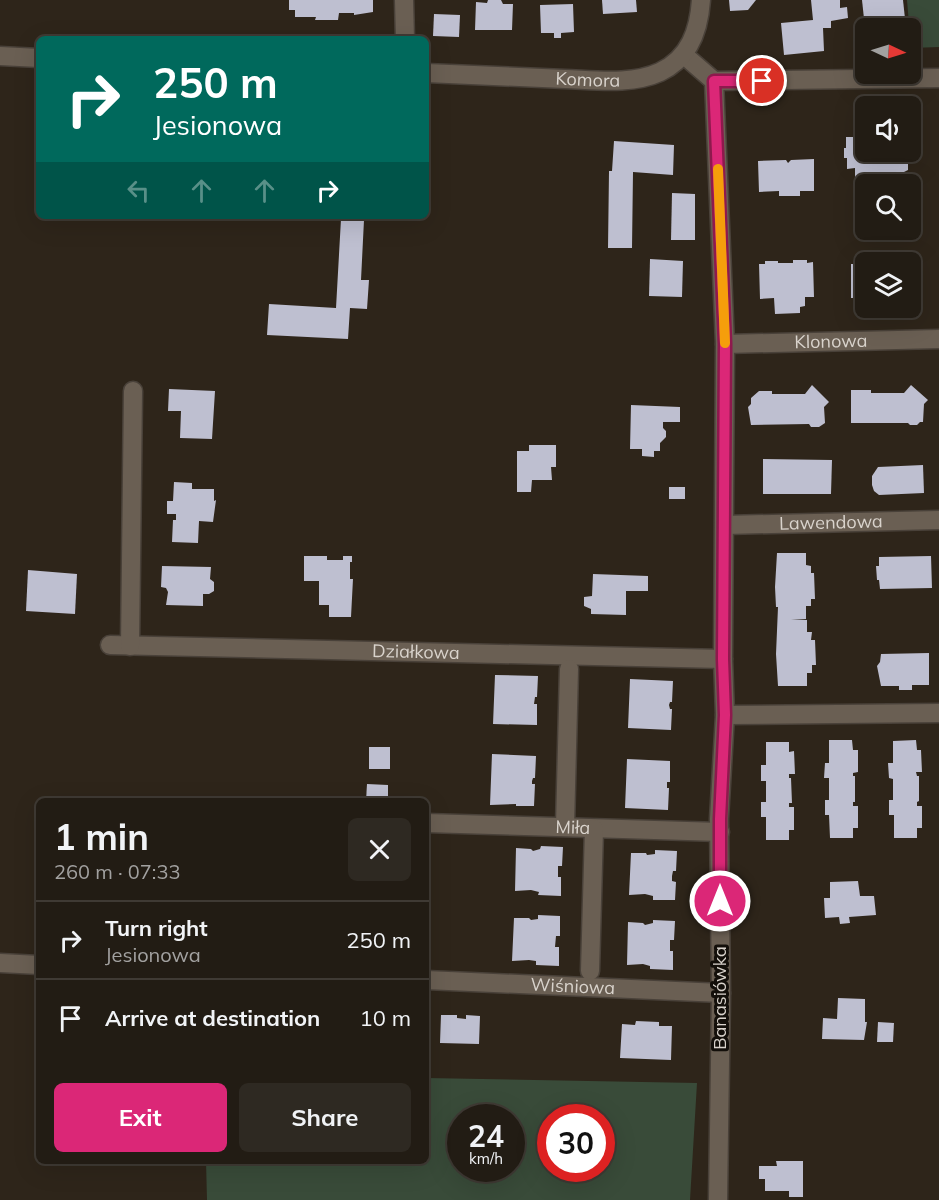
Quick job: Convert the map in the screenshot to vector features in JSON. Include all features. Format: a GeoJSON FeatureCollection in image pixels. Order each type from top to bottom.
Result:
{"type":"FeatureCollection","features":[{"type":"Feature","properties":{"kind":"street"},"geometry":{"type":"LineString","coordinates":[[404,0],[405,36]]}},
{"type":"Feature","properties":{"kind":"street","name":"Komora"},"geometry":{"type":"LineString","coordinates":[[429,73],[607,80],[639,79],[660,72],[684,55],[697,31],[701,0]]}},
{"type":"Feature","properties":{"kind":"street"},"geometry":{"type":"LineString","coordinates":[[684,55],[714,81],[939,78]]}},
{"type":"Feature","properties":{"kind":"street"},"geometry":{"type":"LineString","coordinates":[[0,56],[36,58]]}},
{"type":"Feature","properties":{"kind":"street","name":"Banasiówka"},"geometry":{"type":"LineString","coordinates":[[714,81],[725,344],[723,659],[725,715],[720,832],[721,993],[718,1200]]}},
{"type":"Feature","properties":{"kind":"street","name":"Klonowa"},"geometry":{"type":"LineString","coordinates":[[725,344],[939,339]]}},
{"type":"Feature","properties":{"kind":"street"},"geometry":{"type":"LineString","coordinates":[[130,646],[133,391]]}},
{"type":"Feature","properties":{"kind":"street","name":"Lawendowa"},"geometry":{"type":"LineString","coordinates":[[724,525],[939,520]]}},
{"type":"Feature","properties":{"kind":"street","name":"Działkowa"},"geometry":{"type":"LineString","coordinates":[[110,645],[723,659]]}},
{"type":"Feature","properties":{"kind":"street"},"geometry":{"type":"LineString","coordinates":[[565,826],[569,669]]}},
{"type":"Feature","properties":{"kind":"street"},"geometry":{"type":"LineString","coordinates":[[725,715],[939,713]]}},
{"type":"Feature","properties":{"kind":"street","name":"Miła"},"geometry":{"type":"LineString","coordinates":[[429,823],[720,832]]}},
{"type":"Feature","properties":{"kind":"street"},"geometry":{"type":"LineString","coordinates":[[590,971],[594,829]]}},
{"type":"Feature","properties":{"kind":"street"},"geometry":{"type":"LineString","coordinates":[[0,963],[36,965]]}},
{"type":"Feature","properties":{"kind":"street","name":"Wiśniowa"},"geometry":{"type":"LineString","coordinates":[[429,981],[721,993]]}},
{"type":"Feature","properties":{"kind":"green space"},"geometry":{"type":"Polygon","coordinates":[[[907,0],[939,0],[939,47],[921,48],[921,18],[908,18],[907,0]]]}},
{"type":"Feature","properties":{"kind":"green space"},"geometry":{"type":"Polygon","coordinates":[[[429,1078],[697,1083],[690,1200],[207,1200],[206,1164],[429,1164],[429,1078]]]}},
{"type":"Feature","properties":{"kind":"building"},"geometry":{"type":"Polygon","coordinates":[[[289,0],[373,0],[373,12],[354,15],[354,13],[339,13],[338,20],[315,20],[316,17],[295,17],[295,10],[289,10],[289,0]]]}},
{"type":"Feature","properties":{"kind":"building"},"geometry":{"type":"Polygon","coordinates":[[[488,0],[501,0],[503,4],[513,4],[512,30],[475,30],[476,2],[487,3],[488,0]]]}},
{"type":"Feature","properties":{"kind":"building"},"geometry":{"type":"Polygon","coordinates":[[[602,0],[636,0],[637,12],[603,14],[602,0]]]}},
{"type":"Feature","properties":{"kind":"building"},"geometry":{"type":"Polygon","coordinates":[[[729,0],[756,0],[748,10],[730,11],[729,0]]]}},
{"type":"Feature","properties":{"kind":"building"},"geometry":{"type":"Polygon","coordinates":[[[811,0],[840,0],[840,8],[847,7],[848,18],[831,21],[831,28],[823,28],[824,51],[784,55],[781,23],[813,20],[811,0]]]}},
{"type":"Feature","properties":{"kind":"building"},"geometry":{"type":"Polygon","coordinates":[[[862,0],[903,0],[905,18],[864,18],[862,0]]]}},
{"type":"Feature","properties":{"kind":"building"},"geometry":{"type":"Polygon","coordinates":[[[573,4],[574,32],[561,33],[561,38],[554,38],[554,33],[541,33],[540,5],[573,4]]]}},
{"type":"Feature","properties":{"kind":"building"},"geometry":{"type":"Polygon","coordinates":[[[434,14],[460,15],[459,37],[433,36],[434,14]]]}},
{"type":"Feature","properties":{"kind":"building"},"geometry":{"type":"Polygon","coordinates":[[[846,137],[855,137],[855,162],[903,162],[908,164],[908,170],[904,174],[855,174],[855,168],[847,169],[847,158],[844,158],[846,137]]]}},
{"type":"Feature","properties":{"kind":"building"},"geometry":{"type":"Polygon","coordinates":[[[614,141],[674,145],[673,175],[633,172],[632,248],[608,248],[609,171],[612,171],[614,141]]]}},
{"type":"Feature","properties":{"kind":"building"},"geometry":{"type":"Polygon","coordinates":[[[814,159],[814,191],[800,191],[800,196],[779,196],[779,191],[759,192],[758,161],[786,160],[788,163],[791,160],[814,159]]]}},
{"type":"Feature","properties":{"kind":"building"},"geometry":{"type":"Polygon","coordinates":[[[672,193],[695,194],[695,240],[671,240],[672,193]]]}},
{"type":"Feature","properties":{"kind":"building"},"geometry":{"type":"Polygon","coordinates":[[[341,219],[364,220],[361,280],[369,280],[367,309],[350,308],[348,339],[267,335],[269,304],[336,308],[341,219]]]}},
{"type":"Feature","properties":{"kind":"building"},"geometry":{"type":"Polygon","coordinates":[[[650,259],[683,261],[682,297],[649,296],[650,259]]]}},
{"type":"Feature","properties":{"kind":"building"},"geometry":{"type":"Polygon","coordinates":[[[793,260],[813,262],[814,297],[805,297],[805,306],[800,307],[800,313],[775,314],[774,298],[760,299],[759,264],[765,264],[765,261],[793,263],[793,260]]]}},
{"type":"Feature","properties":{"kind":"building"},"geometry":{"type":"Polygon","coordinates":[[[851,264],[855,264],[855,298],[851,298],[851,264]]]}},
{"type":"Feature","properties":{"kind":"building"},"geometry":{"type":"Polygon","coordinates":[[[812,385],[829,402],[824,407],[825,423],[819,427],[811,427],[809,424],[751,425],[748,407],[751,404],[751,398],[759,391],[772,391],[772,394],[805,394],[812,385]]]}},
{"type":"Feature","properties":{"kind":"building"},"geometry":{"type":"Polygon","coordinates":[[[911,385],[928,400],[924,404],[923,422],[917,425],[851,423],[851,390],[871,390],[871,393],[904,393],[911,385]]]}},
{"type":"Feature","properties":{"kind":"building"},"geometry":{"type":"Polygon","coordinates":[[[169,389],[215,391],[212,439],[180,438],[181,411],[168,411],[169,389]]]}},
{"type":"Feature","properties":{"kind":"building"},"geometry":{"type":"Polygon","coordinates":[[[631,405],[680,407],[680,422],[663,422],[666,437],[660,443],[660,451],[654,451],[654,457],[642,456],[642,449],[630,449],[631,405]]]}},
{"type":"Feature","properties":{"kind":"building"},"geometry":{"type":"Polygon","coordinates":[[[529,445],[556,445],[556,467],[551,467],[552,480],[532,480],[531,492],[517,492],[517,451],[529,451],[529,445]]]}},
{"type":"Feature","properties":{"kind":"building"},"geometry":{"type":"Polygon","coordinates":[[[763,459],[832,460],[831,494],[763,494],[763,459]]]}},
{"type":"Feature","properties":{"kind":"building"},"geometry":{"type":"Polygon","coordinates":[[[923,465],[924,493],[879,495],[874,491],[872,476],[878,467],[923,465]]]}},
{"type":"Feature","properties":{"kind":"building"},"geometry":{"type":"Polygon","coordinates":[[[174,482],[192,483],[192,489],[214,489],[214,501],[216,500],[213,522],[199,521],[198,543],[172,542],[173,520],[176,520],[176,514],[167,514],[167,501],[173,501],[174,482]]]}},
{"type":"Feature","properties":{"kind":"building"},"geometry":{"type":"Polygon","coordinates":[[[669,487],[685,487],[685,499],[669,499],[669,487]]]}},
{"type":"Feature","properties":{"kind":"building"},"geometry":{"type":"Polygon","coordinates":[[[777,553],[806,553],[806,565],[811,566],[811,573],[814,573],[815,599],[811,599],[811,606],[806,606],[806,619],[791,619],[807,620],[807,632],[812,632],[811,640],[815,640],[816,665],[812,665],[812,673],[807,673],[807,686],[778,686],[776,654],[778,607],[776,607],[775,587],[777,553]]]}},
{"type":"Feature","properties":{"kind":"building"},"geometry":{"type":"Polygon","coordinates":[[[304,556],[327,556],[327,560],[343,560],[343,556],[352,556],[352,562],[350,562],[350,579],[353,579],[351,617],[329,617],[329,605],[319,605],[319,581],[304,581],[304,556]]]}},
{"type":"Feature","properties":{"kind":"building"},"geometry":{"type":"Polygon","coordinates":[[[931,556],[932,588],[880,589],[876,566],[879,566],[879,557],[931,556]]]}},
{"type":"Feature","properties":{"kind":"building"},"geometry":{"type":"Polygon","coordinates":[[[162,566],[211,567],[210,579],[214,582],[214,591],[203,594],[203,606],[166,605],[168,592],[166,588],[161,587],[162,566]]]}},
{"type":"Feature","properties":{"kind":"building"},"geometry":{"type":"Polygon","coordinates":[[[28,570],[77,574],[75,614],[26,611],[28,570]]]}},
{"type":"Feature","properties":{"kind":"building"},"geometry":{"type":"Polygon","coordinates":[[[593,574],[648,576],[648,591],[626,591],[626,615],[591,614],[591,609],[584,606],[584,597],[592,596],[593,574]]]}},
{"type":"Feature","properties":{"kind":"building"},"geometry":{"type":"Polygon","coordinates":[[[929,653],[929,685],[912,685],[912,690],[899,690],[899,686],[881,686],[877,666],[881,654],[929,653]]]}},
{"type":"Feature","properties":{"kind":"building"},"geometry":{"type":"Polygon","coordinates":[[[495,675],[538,676],[537,697],[535,697],[534,704],[537,704],[537,725],[493,724],[495,675]]]}},
{"type":"Feature","properties":{"kind":"building"},"geometry":{"type":"Polygon","coordinates":[[[630,679],[673,681],[672,702],[669,705],[672,709],[671,730],[628,728],[630,679]]]}},
{"type":"Feature","properties":{"kind":"building"},"geometry":{"type":"Polygon","coordinates":[[[829,740],[852,740],[853,750],[858,750],[858,772],[853,773],[855,802],[853,806],[858,806],[858,828],[853,828],[853,838],[830,838],[829,815],[825,815],[825,800],[829,800],[829,778],[824,778],[825,763],[829,763],[829,740]]]}},
{"type":"Feature","properties":{"kind":"building"},"geometry":{"type":"Polygon","coordinates":[[[916,740],[917,750],[921,750],[922,772],[916,772],[919,776],[917,806],[922,806],[922,828],[917,828],[917,838],[894,838],[894,815],[889,815],[889,800],[893,800],[893,779],[889,778],[888,763],[893,763],[893,741],[916,740]]]}},
{"type":"Feature","properties":{"kind":"building"},"geometry":{"type":"Polygon","coordinates":[[[766,742],[789,742],[789,752],[794,751],[795,774],[789,774],[792,803],[789,803],[789,807],[794,807],[794,830],[789,830],[789,840],[766,840],[766,817],[761,817],[761,802],[766,802],[766,781],[761,781],[761,765],[766,765],[766,742]]]}},
{"type":"Feature","properties":{"kind":"building"},"geometry":{"type":"Polygon","coordinates":[[[369,747],[390,747],[390,769],[369,769],[369,747]]]}},
{"type":"Feature","properties":{"kind":"building"},"geometry":{"type":"Polygon","coordinates":[[[492,754],[536,756],[535,778],[532,781],[532,784],[535,784],[534,806],[490,805],[492,754]]]}},
{"type":"Feature","properties":{"kind":"building"},"geometry":{"type":"Polygon","coordinates":[[[627,759],[670,761],[670,782],[667,782],[668,810],[625,808],[627,759]]]}},
{"type":"Feature","properties":{"kind":"building"},"geometry":{"type":"Polygon","coordinates":[[[367,784],[388,785],[388,798],[366,798],[367,784]]]}},
{"type":"Feature","properties":{"kind":"building"},"geometry":{"type":"Polygon","coordinates":[[[541,846],[563,847],[562,866],[558,866],[558,877],[561,877],[561,896],[538,895],[539,892],[531,890],[515,891],[516,848],[533,851],[540,849],[541,846]]]}},
{"type":"Feature","properties":{"kind":"building"},"geometry":{"type":"Polygon","coordinates":[[[655,850],[677,851],[676,871],[673,871],[672,876],[672,881],[676,882],[675,900],[653,900],[653,896],[645,894],[629,895],[631,853],[655,854],[655,850]]]}},
{"type":"Feature","properties":{"kind":"building"},"geometry":{"type":"Polygon","coordinates":[[[858,881],[860,896],[874,896],[876,915],[849,917],[850,923],[840,924],[839,917],[825,918],[824,898],[830,898],[830,882],[858,881]]]}},
{"type":"Feature","properties":{"kind":"building"},"geometry":{"type":"Polygon","coordinates":[[[538,915],[560,916],[560,936],[556,936],[555,947],[559,947],[559,966],[536,965],[536,961],[529,960],[512,961],[514,918],[531,920],[538,919],[538,915]]]}},
{"type":"Feature","properties":{"kind":"building"},"geometry":{"type":"Polygon","coordinates":[[[653,920],[675,921],[674,940],[670,940],[670,951],[673,951],[673,970],[650,969],[650,966],[643,964],[627,965],[628,922],[645,925],[653,923],[653,920]]]}},
{"type":"Feature","properties":{"kind":"building"},"geometry":{"type":"Polygon","coordinates":[[[838,998],[865,999],[865,1022],[867,1022],[864,1040],[822,1039],[823,1018],[837,1019],[838,998]]]}},
{"type":"Feature","properties":{"kind":"building"},"geometry":{"type":"Polygon","coordinates":[[[441,1015],[457,1015],[457,1018],[466,1019],[466,1015],[480,1016],[479,1044],[440,1043],[441,1015]]]}},
{"type":"Feature","properties":{"kind":"building"},"geometry":{"type":"Polygon","coordinates":[[[636,1021],[659,1022],[659,1026],[672,1026],[671,1060],[620,1058],[622,1024],[635,1025],[636,1021]]]}},
{"type":"Feature","properties":{"kind":"building"},"geometry":{"type":"Polygon","coordinates":[[[878,1022],[894,1023],[893,1042],[877,1042],[878,1022]]]}},
{"type":"Feature","properties":{"kind":"building"},"geometry":{"type":"Polygon","coordinates":[[[776,1161],[803,1161],[803,1197],[789,1197],[789,1191],[765,1191],[765,1179],[759,1179],[759,1166],[777,1166],[776,1161]]]}},
{"type":"Feature","properties":{"kind":"slow traffic"},"geometry":{"type":"LineString","coordinates":[[718,169],[725,343]]}},
{"type":"Feature","properties":{"kind":"route"},"geometry":{"type":"LineString","coordinates":[[720,901],[720,819],[725,715],[723,659],[725,344],[714,81],[762,81]]}}]}
